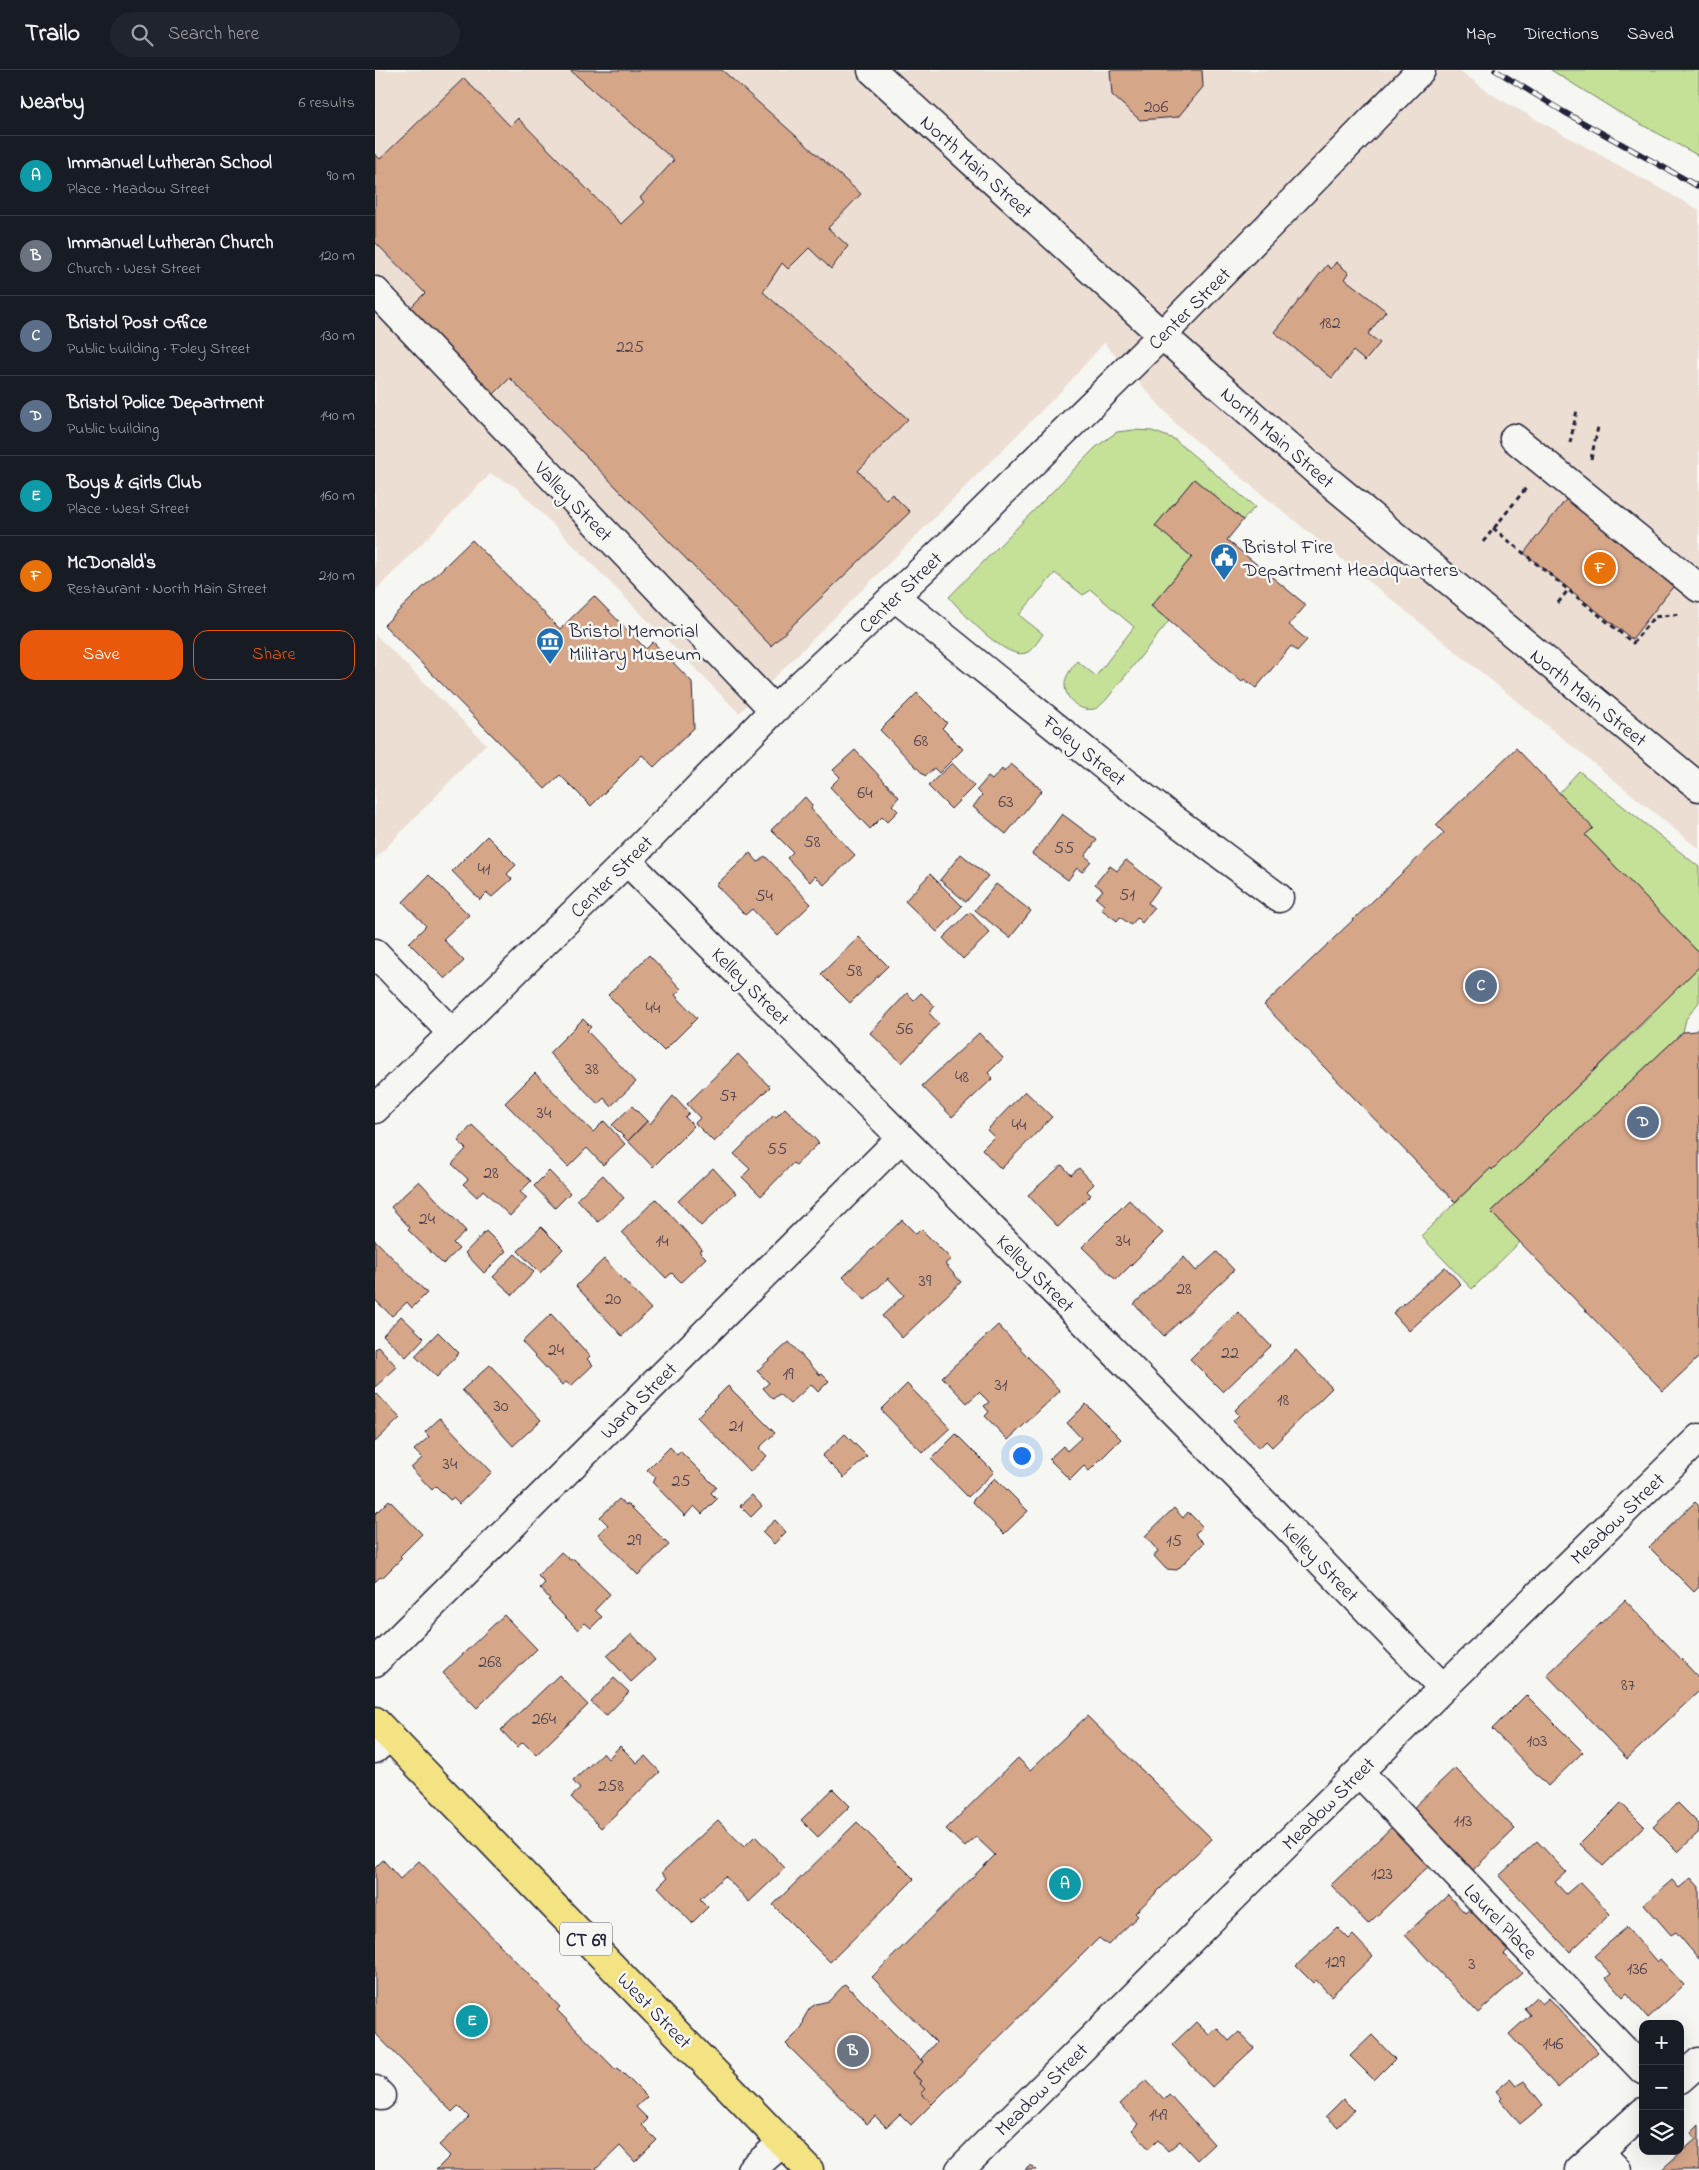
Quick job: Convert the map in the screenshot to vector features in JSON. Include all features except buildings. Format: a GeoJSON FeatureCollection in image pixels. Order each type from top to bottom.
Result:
{"type":"FeatureCollection","features":[{"type":"Feature","properties":{"kind":"main road","name":"West Street"},"geometry":{"type":"LineString","coordinates":[[380,1735],[710,2066],[809,2170]]}},
{"type":"Feature","properties":{"kind":"street","name":"North Main Street"},"geometry":{"type":"LineString","coordinates":[[871,70],[1161,336],[1315,470],[1699,787]]}},
{"type":"Feature","properties":{"kind":"street","name":"Center Street"},"geometry":{"type":"LineString","coordinates":[[375,1109],[627,861],[774,710],[895,597],[1161,336],[1421,70]]}},
{"type":"Feature","properties":{"kind":"street","name":"Valley Street"},"geometry":{"type":"LineString","coordinates":[[375,291],[774,710]]}},
{"type":"Feature","properties":{"kind":"street"},"geometry":{"type":"LineString","coordinates":[[1515,438],[1695,601]]}},
{"type":"Feature","properties":{"kind":"street","name":"Foley Street"},"geometry":{"type":"LineString","coordinates":[[895,597],[1125,782],[1279,898]]}},
{"type":"Feature","properties":{"kind":"street","name":"Kelley Street"},"geometry":{"type":"LineString","coordinates":[[627,861],[1272,1511],[1443,1688]]}},
{"type":"Feature","properties":{"kind":"street"},"geometry":{"type":"LineString","coordinates":[[375,953],[452,1033]]}},
{"type":"Feature","properties":{"kind":"street","name":"Ward Street"},"geometry":{"type":"LineString","coordinates":[[375,1662],[901,1138]]}},
{"type":"Feature","properties":{"kind":"street","name":"Meadow Street"},"geometry":{"type":"LineString","coordinates":[[960,2170],[1443,1688],[1699,1438]]}},
{"type":"Feature","properties":{"kind":"street","name":"Laurel Place"},"geometry":{"type":"LineString","coordinates":[[1359,1772],[1639,2066]]}},
{"type":"Feature","properties":{"kind":"street"},"geometry":{"type":"LineString","coordinates":[[1684,2075],[1699,2062]]}},
{"type":"Feature","properties":{"kind":"street"},"geometry":{"type":"LineString","coordinates":[[1579,2170],[1608,2161],[1639,2118]]}},
{"type":"Feature","properties":{"kind":"street"},"geometry":{"type":"LineString","coordinates":[[751,2170],[782,2143]]}},
{"type":"Feature","properties":{"kind":"path"},"geometry":{"type":"LineString","coordinates":[[1569,445],[1577,410]]}},
{"type":"Feature","properties":{"kind":"path"},"geometry":{"type":"LineString","coordinates":[[1590,462],[1598,427]]}},
{"type":"Feature","properties":{"kind":"path"},"geometry":{"type":"LineString","coordinates":[[1483,542],[1530,483]]}},
{"type":"Feature","properties":{"kind":"path"},"geometry":{"type":"LineString","coordinates":[[1493,528],[1633,643],[1654,617],[1695,601]]}},
{"type":"Feature","properties":{"kind":"path"},"geometry":{"type":"LineString","coordinates":[[1558,603],[1568,590]]}},
{"type":"Feature","properties":{"kind":"shaded area"},"geometry":{"type":"Polygon","coordinates":[[[375,70],[1458,70],[1496,97],[1699,210],[1699,849],[1178,426],[1104,343],[1064,388],[739,713],[515,486],[490,474],[375,591],[375,70]]]}},
{"type":"Feature","properties":{"kind":"shaded area"},"geometry":{"type":"Polygon","coordinates":[[[375,634],[486,744],[375,859],[375,634]]]}},
{"type":"Feature","properties":{"kind":"green space"},"geometry":{"type":"Polygon","coordinates":[[[1551,70],[1699,70],[1699,156],[1615,110],[1551,70]]]}},
{"type":"Feature","properties":{"kind":"green space"},"geometry":{"type":"Polygon","coordinates":[[[1134,430],[1152,431],[1174,439],[1255,507],[1243,520],[1194,479],[1155,526],[1192,557],[1151,606],[1169,621],[1106,700],[1096,708],[1084,709],[1075,704],[1068,696],[1065,683],[1069,673],[1077,661],[1096,676],[1134,627],[1091,590],[1083,595],[1055,573],[1019,615],[1043,634],[1028,652],[1019,654],[997,644],[974,624],[949,597],[1096,447],[1117,432],[1134,430]]]}},
{"type":"Feature","properties":{"kind":"green space"},"geometry":{"type":"Polygon","coordinates":[[[1579,771],[1699,867],[1699,953],[1585,835],[1593,828],[1559,793],[1579,771]]]}},
{"type":"Feature","properties":{"kind":"green space"},"geometry":{"type":"Polygon","coordinates":[[[1699,967],[1699,1002],[1686,1019],[1683,1032],[1491,1212],[1520,1242],[1472,1289],[1421,1236],[1652,1015],[1651,1013],[1699,967]]]}},
{"type":"Feature","properties":{"kind":"railway"},"geometry":{"type":"LineString","coordinates":[[1495,70],[1564,112],[1699,187]]}},
{"type":"Feature","properties":{"kind":"place","name":"McDonald's"},"geometry":{"type":"Point","coordinates":[1600,568]}},
{"type":"Feature","properties":{"kind":"place","name":"Bristol Fire Department Headquarters"},"geometry":{"type":"Point","coordinates":[1224,581]}},
{"type":"Feature","properties":{"kind":"place","name":"Bristol Memorial Military Museum"},"geometry":{"type":"Point","coordinates":[550,665]}},
{"type":"Feature","properties":{"kind":"place","name":"Bristol Post Office"},"geometry":{"type":"Point","coordinates":[1481,986]}},
{"type":"Feature","properties":{"kind":"place","name":"Bristol Police Department"},"geometry":{"type":"Point","coordinates":[1643,1122]}},
{"type":"Feature","properties":{"kind":"place","name":"Immanuel Lutheran School"},"geometry":{"type":"Point","coordinates":[1065,1884]}},
{"type":"Feature","properties":{"kind":"place","name":"Boys & Girls Club"},"geometry":{"type":"Point","coordinates":[472,2021]}},
{"type":"Feature","properties":{"kind":"place","name":"Immanuel Lutheran Church"},"geometry":{"type":"Point","coordinates":[853,2051]}}]}
